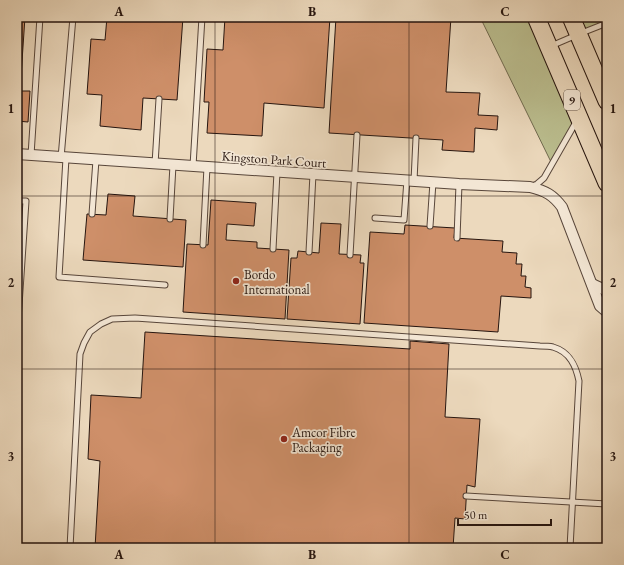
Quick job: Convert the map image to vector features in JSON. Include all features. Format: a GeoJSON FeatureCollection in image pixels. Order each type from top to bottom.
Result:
{"type":"FeatureCollection","features":[{"type":"Feature","properties":{"kind":"highway","name":"9"},"geometry":{"type":"LineString","coordinates":[[536,17],[607,183]]}},
{"type":"Feature","properties":{"kind":"highway"},"geometry":{"type":"LineString","coordinates":[[571,17],[607,101]]}},
{"type":"Feature","properties":{"kind":"street","name":"Kingston Park Court"},"geometry":{"type":"LineString","coordinates":[[17,154],[459,184],[530,187],[548,193],[556,199],[562,207],[600,306],[607,312]]}},
{"type":"Feature","properties":{"kind":"street"},"geometry":{"type":"LineString","coordinates":[[592,284],[607,291]]}},
{"type":"Feature","properties":{"kind":"lane"},"geometry":{"type":"LineString","coordinates":[[31,155],[40,17]]}},
{"type":"Feature","properties":{"kind":"lane"},"geometry":{"type":"LineString","coordinates":[[72,17],[59,278],[165,285]]}},
{"type":"Feature","properties":{"kind":"lane"},"geometry":{"type":"LineString","coordinates":[[193,166],[202,17]]}},
{"type":"Feature","properties":{"kind":"lane"},"geometry":{"type":"LineString","coordinates":[[549,47],[607,23]]}},
{"type":"Feature","properties":{"kind":"lane"},"geometry":{"type":"LineString","coordinates":[[155,164],[159,99]]}},
{"type":"Feature","properties":{"kind":"lane"},"geometry":{"type":"LineString","coordinates":[[530,187],[544,178],[579,117]]}},
{"type":"Feature","properties":{"kind":"lane"},"geometry":{"type":"LineString","coordinates":[[350,255],[357,135]]}},
{"type":"Feature","properties":{"kind":"lane"},"geometry":{"type":"LineString","coordinates":[[375,218],[404,220],[416,138]]}},
{"type":"Feature","properties":{"kind":"lane"},"geometry":{"type":"LineString","coordinates":[[92,214],[96,160]]}},
{"type":"Feature","properties":{"kind":"lane"},"geometry":{"type":"LineString","coordinates":[[170,219],[173,165]]}},
{"type":"Feature","properties":{"kind":"lane"},"geometry":{"type":"LineString","coordinates":[[203,245],[207,167]]}},
{"type":"Feature","properties":{"kind":"lane"},"geometry":{"type":"LineString","coordinates":[[273,249],[277,172]]}},
{"type":"Feature","properties":{"kind":"lane"},"geometry":{"type":"LineString","coordinates":[[309,252],[313,174]]}},
{"type":"Feature","properties":{"kind":"lane"},"geometry":{"type":"LineString","coordinates":[[430,226],[433,182]]}},
{"type":"Feature","properties":{"kind":"lane"},"geometry":{"type":"LineString","coordinates":[[457,238],[459,184]]}},
{"type":"Feature","properties":{"kind":"lane"},"geometry":{"type":"LineString","coordinates":[[17,201],[26,201],[17,336]]}},
{"type":"Feature","properties":{"kind":"lane"},"geometry":{"type":"LineString","coordinates":[[70,548],[80,354],[84,342],[90,332],[112,318],[553,347],[563,352],[572,361],[577,370],[579,381],[570,548]]}},
{"type":"Feature","properties":{"kind":"lane"},"geometry":{"type":"LineString","coordinates":[[466,496],[607,504]]}},
{"type":"Feature","properties":{"kind":"green space"},"geometry":{"type":"Polygon","coordinates":[[[480,17],[537,17],[579,117],[552,164],[480,17]]]}},
{"type":"Feature","properties":{"kind":"green space"},"geometry":{"type":"Polygon","coordinates":[[[571,17],[607,17],[607,23],[579,34],[571,17]]]}},
{"type":"Feature","properties":{"kind":"building"},"geometry":{"type":"Polygon","coordinates":[[[17,17],[25,17],[20,91],[30,91],[28,122],[17,121],[17,17]]]}},
{"type":"Feature","properties":{"kind":"building"},"geometry":{"type":"Polygon","coordinates":[[[107,17],[183,17],[177,100],[143,98],[141,130],[100,126],[102,95],[87,94],[91,39],[105,40],[107,17]]]}},
{"type":"Feature","properties":{"kind":"building"},"geometry":{"type":"Polygon","coordinates":[[[225,17],[330,17],[324,108],[264,103],[262,136],[207,133],[209,102],[204,102],[207,49],[223,50],[225,17]]]}},
{"type":"Feature","properties":{"kind":"building"},"geometry":{"type":"Polygon","coordinates":[[[336,17],[451,17],[446,92],[480,93],[478,115],[498,116],[497,130],[475,128],[474,152],[442,150],[443,140],[329,133],[336,17]]]}},
{"type":"Feature","properties":{"kind":"building"},"geometry":{"type":"Polygon","coordinates":[[[108,194],[135,196],[133,216],[186,220],[183,267],[83,260],[87,214],[106,215],[108,194]]]}},
{"type":"Feature","properties":{"kind":"building","name":"Bordo International"},"geometry":{"type":"Polygon","coordinates":[[[211,200],[256,203],[254,226],[227,224],[226,240],[257,242],[257,248],[289,250],[285,319],[183,312],[187,244],[208,245],[211,200]]]}},
{"type":"Feature","properties":{"kind":"building"},"geometry":{"type":"Polygon","coordinates":[[[321,223],[341,224],[339,254],[361,255],[360,263],[364,263],[360,324],[287,319],[291,258],[297,258],[298,251],[319,253],[321,223]]]}},
{"type":"Feature","properties":{"kind":"building"},"geometry":{"type":"Polygon","coordinates":[[[405,225],[455,228],[454,238],[503,241],[502,252],[517,253],[516,264],[522,264],[521,276],[526,276],[525,287],[531,288],[531,298],[501,296],[498,332],[364,323],[370,232],[404,234],[405,225]]]}},
{"type":"Feature","properties":{"kind":"building","name":"Amcor Fibre Packaging"},"geometry":{"type":"Polygon","coordinates":[[[145,332],[410,349],[410,341],[449,344],[445,417],[480,419],[475,487],[467,485],[465,519],[455,518],[453,548],[95,548],[100,461],[88,459],[91,395],[141,398],[145,332]]]}},
{"type":"Feature","properties":{"kind":"building"},"geometry":{"type":"Polygon","coordinates":[[[17,396],[20,396],[17,452],[17,396]]]}},
{"type":"Feature","properties":{"kind":"place","name":"Bordo International"},"geometry":{"type":"Point","coordinates":[236,281]}},
{"type":"Feature","properties":{"kind":"place","name":"Amcor Fibre Packaging"},"geometry":{"type":"Point","coordinates":[284,439]}}]}
